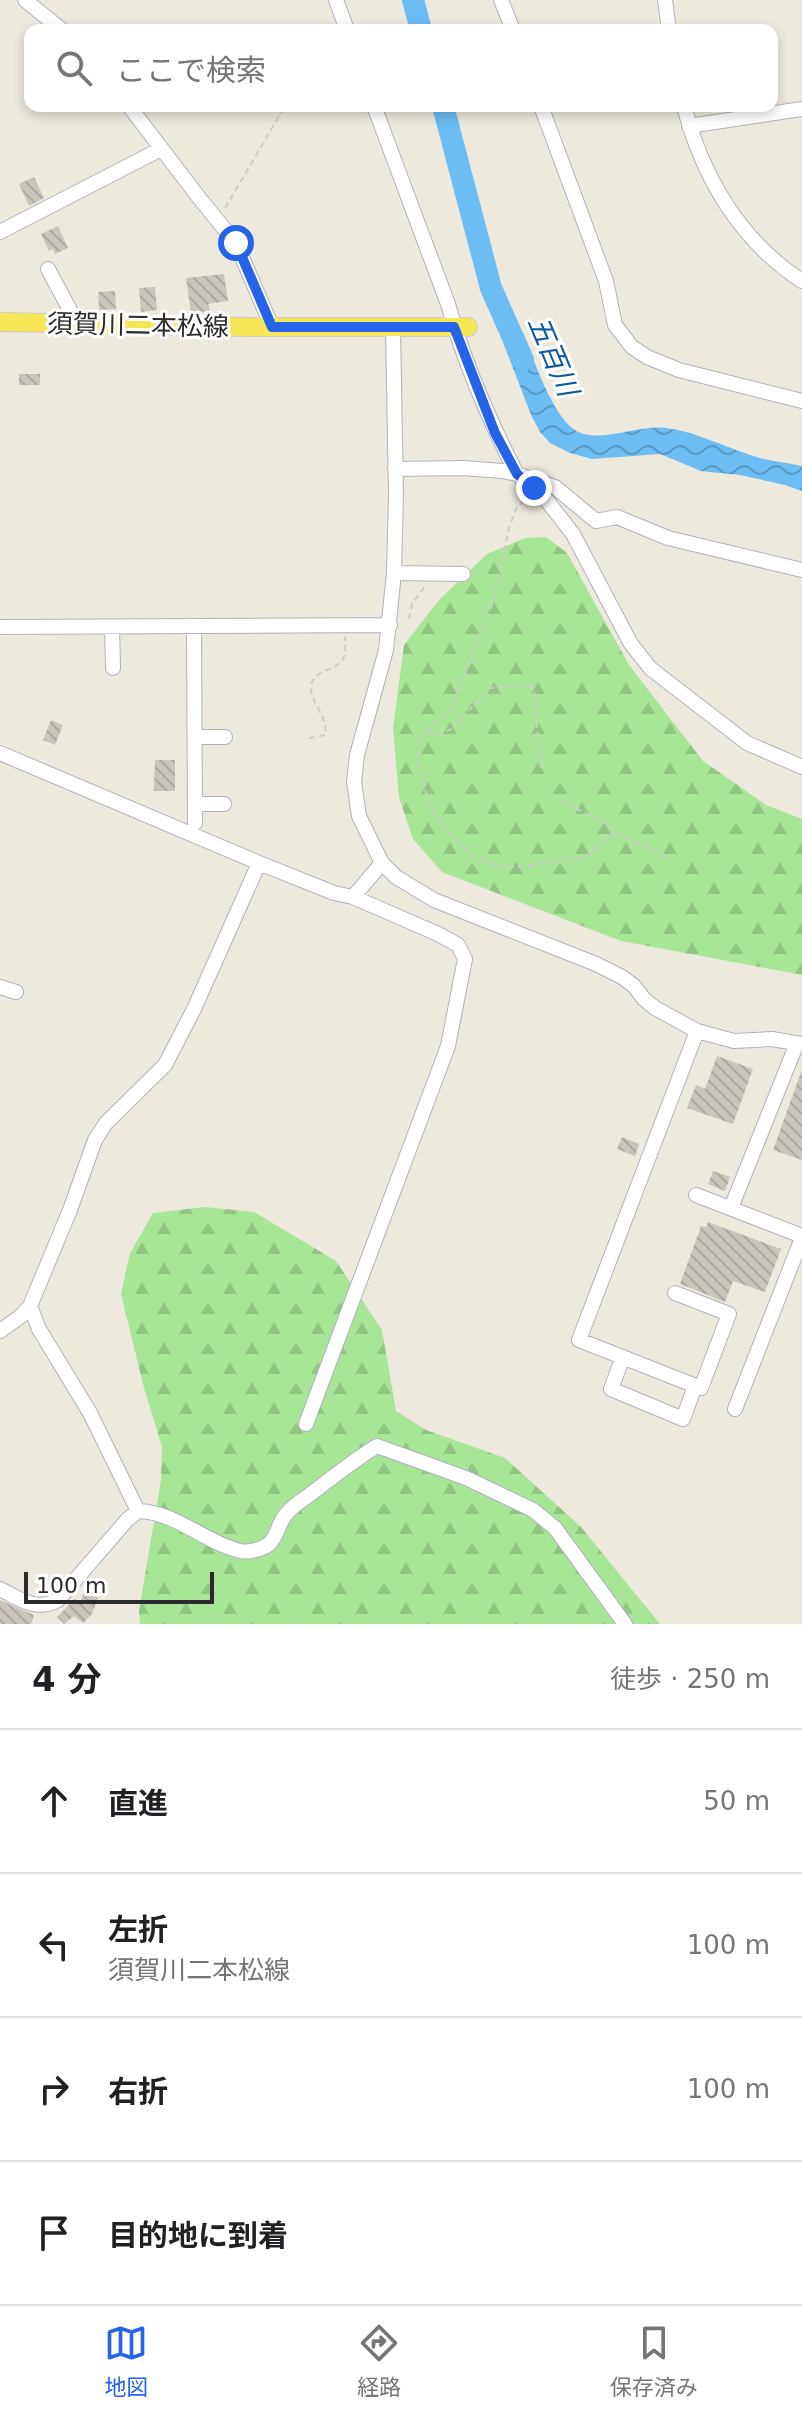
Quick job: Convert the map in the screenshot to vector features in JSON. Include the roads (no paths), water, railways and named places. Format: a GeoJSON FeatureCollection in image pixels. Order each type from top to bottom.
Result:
{"type":"FeatureCollection","features":[{"type":"Feature","properties":{"kind":"main road","name":"須賀川二本松線"},"geometry":{"type":"LineString","coordinates":[[0,322],[461,327]]}},
{"type":"Feature","properties":{"kind":"street"},"geometry":{"type":"LineString","coordinates":[[25,0],[55,24]]}},
{"type":"Feature","properties":{"kind":"street"},"geometry":{"type":"LineString","coordinates":[[336,0],[345,24]]}},
{"type":"Feature","properties":{"kind":"street"},"geometry":{"type":"LineString","coordinates":[[501,0],[511,24]]}},
{"type":"Feature","properties":{"kind":"street"},"geometry":{"type":"LineString","coordinates":[[665,0],[668,24]]}},
{"type":"Feature","properties":{"kind":"street"},"geometry":{"type":"LineString","coordinates":[[689,126],[802,109]]}},
{"type":"Feature","properties":{"kind":"street"},"geometry":{"type":"LineString","coordinates":[[133,112],[236,243],[272,327]]}},
{"type":"Feature","properties":{"kind":"street"},"geometry":{"type":"LineString","coordinates":[[376,112],[448,304],[461,327],[495,433],[517,474],[545,498],[573,534],[631,644],[651,669],[747,743],[802,767]]}},
{"type":"Feature","properties":{"kind":"street"},"geometry":{"type":"LineString","coordinates":[[543,112],[606,281],[615,325],[632,347],[679,370],[802,401]]}},
{"type":"Feature","properties":{"kind":"street"},"geometry":{"type":"LineString","coordinates":[[686,112],[707,173],[725,202],[765,252],[802,281]]}},
{"type":"Feature","properties":{"kind":"street"},"geometry":{"type":"LineString","coordinates":[[0,232],[161,149]]}},
{"type":"Feature","properties":{"kind":"street"},"geometry":{"type":"LineString","coordinates":[[48,269],[77,323]]}},
{"type":"Feature","properties":{"kind":"street"},"geometry":{"type":"LineString","coordinates":[[393,327],[394,573],[386,650],[357,755],[354,782],[359,816],[382,863],[396,877],[434,900],[622,977],[655,1008],[697,1031],[734,1041],[772,1039],[800,1043],[731,1208]]}},
{"type":"Feature","properties":{"kind":"street"},"geometry":{"type":"LineString","coordinates":[[395,469],[463,468],[517,474],[555,487],[596,521],[617,517],[668,538],[802,570]]}},
{"type":"Feature","properties":{"kind":"street"},"geometry":{"type":"LineString","coordinates":[[394,573],[463,574]]}},
{"type":"Feature","properties":{"kind":"street"},"geometry":{"type":"LineString","coordinates":[[0,627],[390,625]]}},
{"type":"Feature","properties":{"kind":"street"},"geometry":{"type":"LineString","coordinates":[[112,627],[113,668]]}},
{"type":"Feature","properties":{"kind":"street"},"geometry":{"type":"LineString","coordinates":[[194,627],[195,823]]}},
{"type":"Feature","properties":{"kind":"street"},"geometry":{"type":"LineString","coordinates":[[195,737],[225,737]]}},
{"type":"Feature","properties":{"kind":"street"},"geometry":{"type":"LineString","coordinates":[[0,753],[259,863],[334,893],[353,897],[438,934],[458,945],[465,959],[448,1046],[306,1424]]}},
{"type":"Feature","properties":{"kind":"street"},"geometry":{"type":"LineString","coordinates":[[195,804],[224,804]]}},
{"type":"Feature","properties":{"kind":"street"},"geometry":{"type":"LineString","coordinates":[[0,1331],[30,1306],[95,1140],[106,1123],[165,1065],[194,1009],[259,863]]}},
{"type":"Feature","properties":{"kind":"street"},"geometry":{"type":"LineString","coordinates":[[353,897],[382,863]]}},
{"type":"Feature","properties":{"kind":"street"},"geometry":{"type":"LineString","coordinates":[[0,987],[16,992]]}},
{"type":"Feature","properties":{"kind":"street"},"geometry":{"type":"LineString","coordinates":[[675,1293],[729,1314],[701,1388],[579,1340],[697,1031]]}},
{"type":"Feature","properties":{"kind":"street"},"geometry":{"type":"LineString","coordinates":[[696,1195],[802,1237],[735,1409]]}},
{"type":"Feature","properties":{"kind":"street"},"geometry":{"type":"LineString","coordinates":[[30,1306],[39,1329],[90,1413],[138,1511]]}},
{"type":"Feature","properties":{"kind":"street"},"geometry":{"type":"LineString","coordinates":[[623,1357],[611,1389],[683,1419],[695,1386]]}},
{"type":"Feature","properties":{"kind":"street"},"geometry":{"type":"LineString","coordinates":[[0,1589],[39,1606],[58,1600],[138,1511],[152,1511],[169,1517],[245,1552],[269,1545],[283,1517],[377,1446],[466,1478],[533,1510],[555,1528],[625,1624]]}},
{"type":"Feature","properties":{"kind":"water"},"geometry":{"type":"Polygon","coordinates":[[[523,333],[551,400],[575,430],[595,435],[655,428],[690,433],[760,458],[802,466],[802,491],[740,475],[701,471],[660,454],[592,459],[550,443],[531,415],[500,334],[523,333]]]}},
{"type":"Feature","properties":{"kind":"waterway","name":"五百川"},"geometry":{"type":"LineString","coordinates":[[413,0],[419,24]]}},
{"type":"Feature","properties":{"kind":"waterway","name":"五百川"},"geometry":{"type":"LineString","coordinates":[[445,112],[491,288],[523,360]]}}]}
